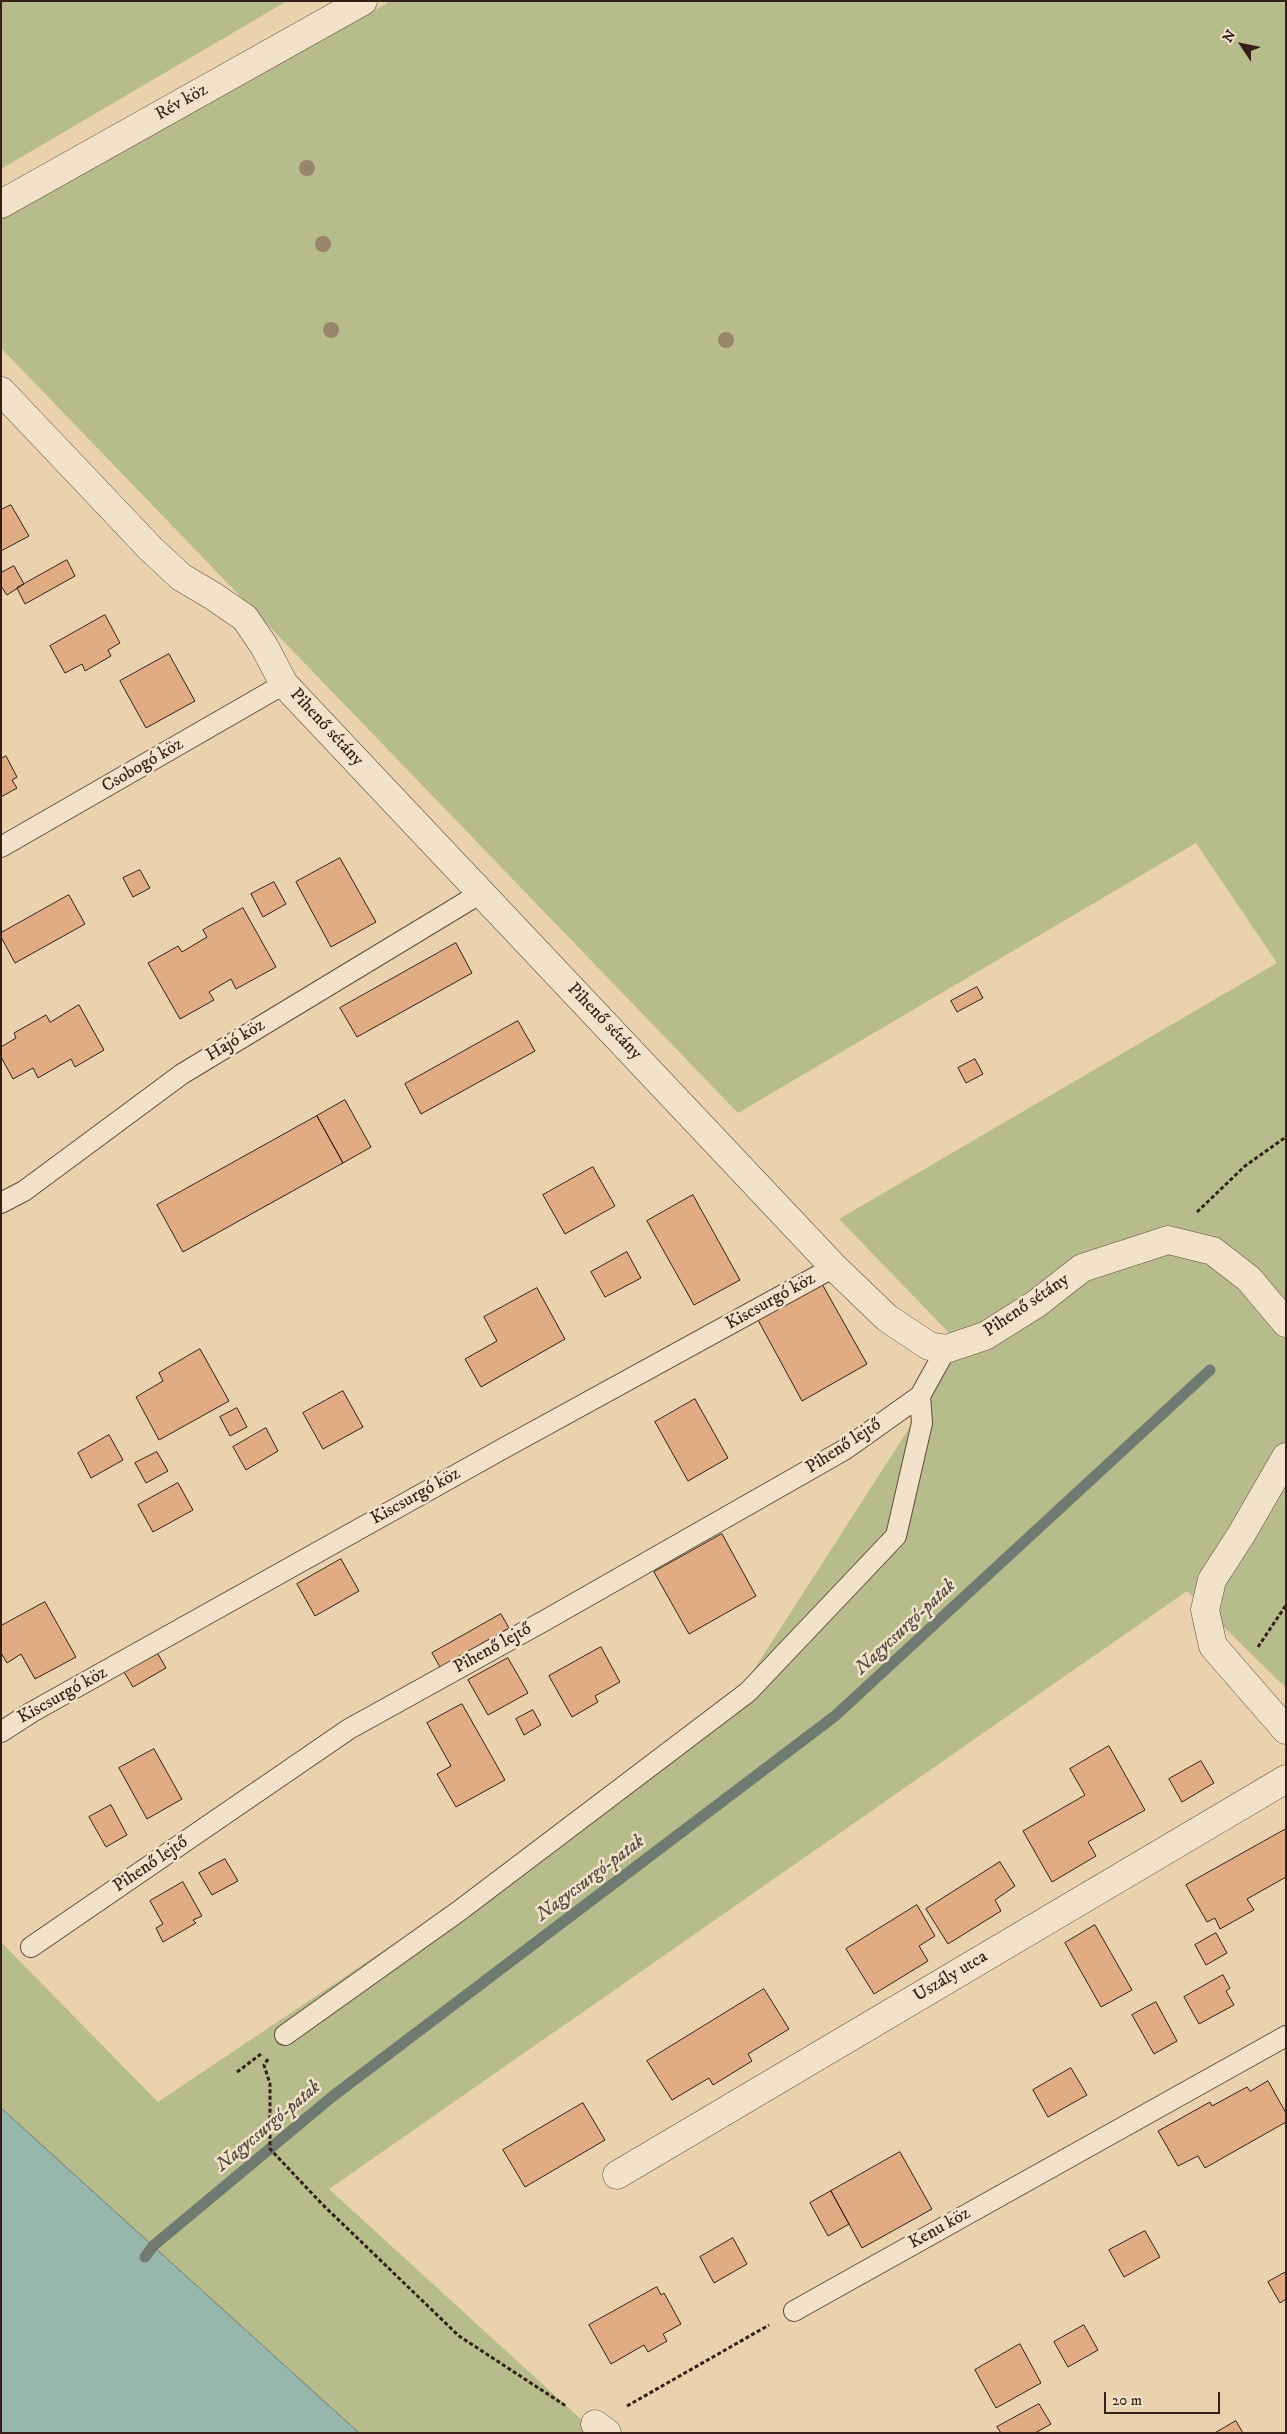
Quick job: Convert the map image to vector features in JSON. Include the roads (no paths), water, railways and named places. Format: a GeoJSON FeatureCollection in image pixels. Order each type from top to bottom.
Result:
{"type":"FeatureCollection","features":[{"type":"Feature","properties":{"kind":"street","name":"Rév köz"},"geometry":{"type":"LineString","coordinates":[[1,204],[363,1]]}},
{"type":"Feature","properties":{"kind":"street","name":"Pihenő sétány"},"geometry":{"type":"LineString","coordinates":[[1,391],[150,548],[181,577],[214,596],[245,618],[264,646],[284,684],[834,1267],[887,1318],[929,1346],[946,1349],[985,1336],[1036,1304],[1082,1268],[1168,1240],[1214,1251],[1250,1279],[1286,1323]]}},
{"type":"Feature","properties":{"kind":"street"},"geometry":{"type":"LineString","coordinates":[[1286,1457],[1242,1535],[1212,1580],[1205,1610],[1213,1646],[1286,1730]]}},
{"type":"Feature","properties":{"kind":"street","name":"Uszály utca"},"geometry":{"type":"LineString","coordinates":[[617,2175],[1286,1779]]}},
{"type":"Feature","properties":{"kind":"lane","name":"Csobogó köz"},"geometry":{"type":"LineString","coordinates":[[1,847],[284,684]]}},
{"type":"Feature","properties":{"kind":"lane","name":"Hajó köz"},"geometry":{"type":"LineString","coordinates":[[1,1203],[24,1191],[182,1074],[481,893]]}},
{"type":"Feature","properties":{"kind":"lane","name":"Kiscsurgó köz"},"geometry":{"type":"LineString","coordinates":[[1,1732],[32,1712],[834,1267]]}},
{"type":"Feature","properties":{"kind":"lane","name":"Pihenő lejtő"},"geometry":{"type":"LineString","coordinates":[[31,1947],[350,1729],[844,1450],[920,1396],[946,1349]]}},
{"type":"Feature","properties":{"kind":"lane"},"geometry":{"type":"LineString","coordinates":[[285,2035],[459,1911],[748,1692],[896,1536],[922,1422],[920,1396]]}},
{"type":"Feature","properties":{"kind":"lane","name":"Kenu köz"},"geometry":{"type":"LineString","coordinates":[[794,2311],[1286,2036]]}},
{"type":"Feature","properties":{"kind":"water"},"geometry":{"type":"Polygon","coordinates":[[[1,2108],[359,2433],[1,2433],[1,2108]]]}},
{"type":"Feature","properties":{"kind":"waterway","name":"Nagycsurgó-patak"},"geometry":{"type":"LineString","coordinates":[[145,2257],[153,2246],[333,2096],[835,1716],[1210,1370]]}}]}
